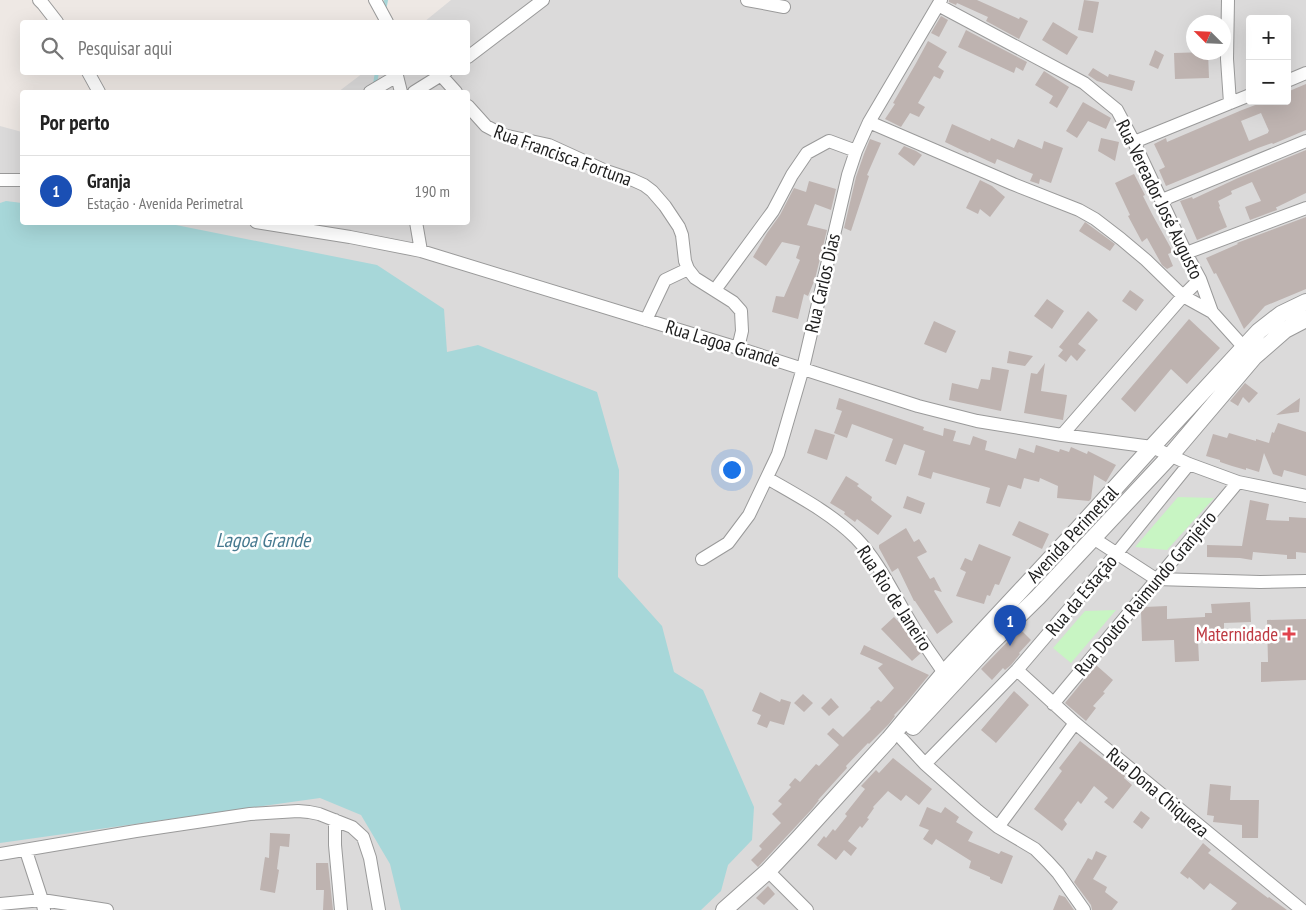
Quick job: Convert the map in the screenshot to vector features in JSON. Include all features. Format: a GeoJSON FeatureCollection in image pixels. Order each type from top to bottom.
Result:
{"type":"FeatureCollection","features":[{"type":"Feature","properties":{"kind":"street"},"geometry":{"type":"LineString","coordinates":[[39,0],[55,20]]}},
{"type":"Feature","properties":{"kind":"street"},"geometry":{"type":"LineString","coordinates":[[375,0],[386,20]]}},
{"type":"Feature","properties":{"kind":"street"},"geometry":{"type":"LineString","coordinates":[[470,55],[543,0]]}},
{"type":"Feature","properties":{"kind":"street"},"geometry":{"type":"LineString","coordinates":[[747,0],[784,7]]}},
{"type":"Feature","properties":{"kind":"street"},"geometry":{"type":"LineString","coordinates":[[1228,0],[1227,59],[1230,103]]}},
{"type":"Feature","properties":{"kind":"street","name":"Rua Carlos Dias"},"geometry":{"type":"LineString","coordinates":[[702,559],[728,543],[749,515],[768,478],[778,454],[802,368],[848,175],[856,151],[869,122],[939,3]]}},
{"type":"Feature","properties":{"kind":"street","name":"Rua Vereador José Augusto"},"geometry":{"type":"LineString","coordinates":[[939,3],[1084,83],[1117,110],[1200,279],[1212,312],[1249,353]]}},
{"type":"Feature","properties":{"kind":"street"},"geometry":{"type":"LineString","coordinates":[[1291,79],[1306,73]]}},
{"type":"Feature","properties":{"kind":"street"},"geometry":{"type":"LineString","coordinates":[[90,75],[98,90]]}},
{"type":"Feature","properties":{"kind":"street"},"geometry":{"type":"LineString","coordinates":[[373,90],[396,75]]}},
{"type":"Feature","properties":{"kind":"street"},"geometry":{"type":"LineString","coordinates":[[397,75],[401,90]]}},
{"type":"Feature","properties":{"kind":"street"},"geometry":{"type":"LineString","coordinates":[[417,90],[440,75]]}},
{"type":"Feature","properties":{"kind":"street"},"geometry":{"type":"LineString","coordinates":[[443,75],[454,90]]}},
{"type":"Feature","properties":{"kind":"street"},"geometry":{"type":"LineString","coordinates":[[1134,142],[1246,97]]}},
{"type":"Feature","properties":{"kind":"street","name":"Rua Francisca Fortuna"},"geometry":{"type":"LineString","coordinates":[[470,108],[486,126],[498,133],[549,145],[589,164],[644,185],[665,206],[679,227],[688,269]]}},
{"type":"Feature","properties":{"kind":"street"},"geometry":{"type":"LineString","coordinates":[[869,122],[1013,184],[1079,210],[1095,219],[1121,239],[1183,296],[1212,312]]}},
{"type":"Feature","properties":{"kind":"street"},"geometry":{"type":"LineString","coordinates":[[715,290],[773,211],[807,153],[829,141],[856,151]]}},
{"type":"Feature","properties":{"kind":"street"},"geometry":{"type":"LineString","coordinates":[[1162,200],[1306,141]]}},
{"type":"Feature","properties":{"kind":"street"},"geometry":{"type":"LineString","coordinates":[[0,180],[20,180]]}},
{"type":"Feature","properties":{"kind":"street"},"geometry":{"type":"LineString","coordinates":[[1186,253],[1306,208]]}},
{"type":"Feature","properties":{"kind":"street","name":"Rua Lagoa Grande"},"geometry":{"type":"LineString","coordinates":[[275,225],[421,251],[738,348],[918,406],[977,421],[1152,447],[1170,456],[1238,482],[1306,496]]}},
{"type":"Feature","properties":{"kind":"street"},"geometry":{"type":"LineString","coordinates":[[417,225],[421,251]]}},
{"type":"Feature","properties":{"kind":"street"},"geometry":{"type":"LineString","coordinates":[[646,320],[665,280],[688,269],[695,278],[733,302],[741,311],[742,331],[738,348]]}},
{"type":"Feature","properties":{"kind":"street"},"geometry":{"type":"LineString","coordinates":[[1062,435],[1200,279]]}},
{"type":"Feature","properties":{"kind":"street","name":"Avenida Perimetral"},"geometry":{"type":"LineString","coordinates":[[896,739],[944,673],[1038,597],[1170,456],[1249,353],[1259,332],[1281,314],[1306,302]]}},
{"type":"Feature","properties":{"kind":"street","name":"Avenida Perimetral"},"geometry":{"type":"LineString","coordinates":[[896,739],[986,638],[1078,529],[1152,447],[1249,353],[1286,330],[1304,322]]}},
{"type":"Feature","properties":{"kind":"street","name":"Rua da Estação"},"geometry":{"type":"LineString","coordinates":[[925,764],[1016,670],[1190,464]]}},
{"type":"Feature","properties":{"kind":"street","name":"Rua Rio de Janeiro"},"geometry":{"type":"LineString","coordinates":[[768,478],[837,521],[856,539],[873,558],[914,628],[944,673]]}},
{"type":"Feature","properties":{"kind":"street","name":"Rua Doutor Raimundo Granjeiro"},"geometry":{"type":"LineString","coordinates":[[1053,704],[1238,482]]}},
{"type":"Feature","properties":{"kind":"street"},"geometry":{"type":"LineString","coordinates":[[1093,538],[1156,579],[1260,582],[1306,581]]}},
{"type":"Feature","properties":{"kind":"street","name":"Rua Dona Chiqueza"},"geometry":{"type":"LineString","coordinates":[[1016,670],[1075,723],[1302,910]]}},
{"type":"Feature","properties":{"kind":"street"},"geometry":{"type":"LineString","coordinates":[[998,826],[1075,723]]}},
{"type":"Feature","properties":{"kind":"street"},"geometry":{"type":"LineString","coordinates":[[724,910],[768,871],[896,739],[978,811],[1034,849],[1058,873],[1084,910]]}},
{"type":"Feature","properties":{"kind":"street"},"geometry":{"type":"LineString","coordinates":[[0,854],[250,814],[309,812],[352,827],[363,838],[370,858],[378,910]]}},
{"type":"Feature","properties":{"kind":"street"},"geometry":{"type":"LineString","coordinates":[[335,820],[335,845],[341,910]]}},
{"type":"Feature","properties":{"kind":"street"},"geometry":{"type":"LineString","coordinates":[[26,851],[43,905]]}},
{"type":"Feature","properties":{"kind":"street"},"geometry":{"type":"LineString","coordinates":[[768,871],[807,910]]}},
{"type":"Feature","properties":{"kind":"street"},"geometry":{"type":"LineString","coordinates":[[0,904],[107,910]]}},
{"type":"Feature","properties":{"kind":"shaded area"},"geometry":{"type":"Polygon","coordinates":[[[451,0],[1306,0],[1306,910],[0,910],[0,126],[20,131],[20,225],[470,225],[470,90],[341,90],[360,75],[470,75],[470,20],[426,20],[451,0]]]}},
{"type":"Feature","properties":{"kind":"green space"},"geometry":{"type":"Polygon","coordinates":[[[1178,497],[1214,498],[1167,550],[1135,547],[1178,497]]]}},
{"type":"Feature","properties":{"kind":"green space"},"geometry":{"type":"Polygon","coordinates":[[[1116,610],[1071,663],[1053,648],[1085,611],[1116,610]]]}},
{"type":"Feature","properties":{"kind":"water","name":"Lagoa Grande"},"geometry":{"type":"Polygon","coordinates":[[[6,201],[20,203],[20,225],[176,225],[377,265],[444,309],[447,352],[478,345],[597,392],[619,470],[618,577],[662,626],[674,672],[703,690],[754,807],[752,840],[728,865],[721,891],[701,910],[401,910],[390,864],[361,815],[320,798],[0,843],[0,203],[6,201]]]}},
{"type":"Feature","properties":{"kind":"building"},"geometry":{"type":"Polygon","coordinates":[[[949,0],[977,0],[1019,19],[1020,17],[1028,21],[1019,39],[986,21],[988,17],[957,3],[956,5],[949,2],[949,0]]]}},
{"type":"Feature","properties":{"kind":"building"},"geometry":{"type":"Polygon","coordinates":[[[1084,0],[1099,2],[1093,33],[1078,30],[1084,0]]]}},
{"type":"Feature","properties":{"kind":"building"},"geometry":{"type":"Polygon","coordinates":[[[941,16],[948,20],[939,37],[931,33],[941,16]]]}},
{"type":"Feature","properties":{"kind":"building"},"geometry":{"type":"Polygon","coordinates":[[[1053,22],[1078,37],[1067,55],[1042,40],[1053,22]]]}},
{"type":"Feature","properties":{"kind":"building"},"geometry":{"type":"Polygon","coordinates":[[[966,30],[1027,62],[1023,71],[1016,67],[1014,73],[958,47],[966,30]]]}},
{"type":"Feature","properties":{"kind":"building"},"geometry":{"type":"Polygon","coordinates":[[[928,41],[947,52],[938,67],[944,71],[940,79],[934,76],[918,103],[925,107],[919,117],[910,113],[901,127],[885,119],[895,104],[893,103],[928,41]]]}},
{"type":"Feature","properties":{"kind":"building"},"geometry":{"type":"Polygon","coordinates":[[[1155,50],[1164,55],[1158,69],[1149,65],[1155,50]]]}},
{"type":"Feature","properties":{"kind":"building"},"geometry":{"type":"Polygon","coordinates":[[[1174,53],[1186,53],[1186,60],[1208,60],[1209,78],[1175,79],[1174,53]]]}},
{"type":"Feature","properties":{"kind":"building"},"geometry":{"type":"Polygon","coordinates":[[[1093,68],[1108,77],[1109,74],[1135,81],[1132,91],[1097,81],[1088,75],[1093,68]]]}},
{"type":"Feature","properties":{"kind":"building"},"geometry":{"type":"Polygon","coordinates":[[[1044,71],[1069,87],[1057,108],[1049,103],[1053,96],[1035,85],[1044,71]]]}},
{"type":"Feature","properties":{"kind":"building"},"geometry":{"type":"Polygon","coordinates":[[[1306,84],[1306,130],[1166,186],[1159,170],[1165,167],[1154,144],[1166,138],[1167,142],[1255,105],[1291,105],[1291,90],[1306,84]],[[1261,113],[1241,121],[1249,141],[1268,132],[1261,113]]]}},
{"type":"Feature","properties":{"kind":"building"},"geometry":{"type":"Polygon","coordinates":[[[1083,102],[1111,118],[1106,129],[1088,121],[1077,138],[1066,131],[1083,102]]]}},
{"type":"Feature","properties":{"kind":"building"},"geometry":{"type":"Polygon","coordinates":[[[952,124],[990,141],[991,138],[1014,148],[1018,139],[1042,149],[1044,141],[1063,148],[1051,183],[1040,179],[1039,184],[1030,181],[1033,174],[997,159],[995,164],[945,142],[952,124]]]}},
{"type":"Feature","properties":{"kind":"building"},"geometry":{"type":"Polygon","coordinates":[[[1101,138],[1119,142],[1115,161],[1098,151],[1101,138]]]}},
{"type":"Feature","properties":{"kind":"building"},"geometry":{"type":"Polygon","coordinates":[[[870,139],[881,143],[867,175],[869,176],[851,231],[844,228],[856,177],[870,139]]]}},
{"type":"Feature","properties":{"kind":"building"},"geometry":{"type":"Polygon","coordinates":[[[904,146],[922,155],[914,166],[898,154],[904,146]]]}},
{"type":"Feature","properties":{"kind":"building"},"geometry":{"type":"Polygon","coordinates":[[[1306,150],[1306,193],[1276,207],[1277,210],[1250,220],[1245,207],[1261,201],[1252,182],[1231,191],[1232,194],[1218,201],[1227,227],[1197,240],[1180,201],[1192,197],[1193,199],[1306,150]]]}},
{"type":"Feature","properties":{"kind":"building"},"geometry":{"type":"Polygon","coordinates":[[[1134,174],[1152,214],[1173,252],[1168,254],[1173,266],[1167,269],[1162,265],[1147,238],[1142,242],[1128,216],[1130,215],[1115,183],[1134,174]]]}},
{"type":"Feature","properties":{"kind":"building"},"geometry":{"type":"Polygon","coordinates":[[[980,180],[992,186],[1005,197],[990,217],[980,209],[978,214],[966,208],[980,180]]]}},
{"type":"Feature","properties":{"kind":"building"},"geometry":{"type":"Polygon","coordinates":[[[809,181],[836,189],[831,210],[815,204],[807,225],[827,230],[815,279],[808,296],[804,294],[798,319],[772,312],[776,296],[784,297],[800,260],[796,258],[800,246],[782,242],[766,266],[753,257],[780,215],[794,188],[806,192],[809,181]]]}},
{"type":"Feature","properties":{"kind":"building"},"geometry":{"type":"Polygon","coordinates":[[[1306,217],[1306,289],[1265,306],[1244,329],[1216,273],[1214,274],[1206,258],[1237,243],[1306,217]]]}},
{"type":"Feature","properties":{"kind":"building"},"geometry":{"type":"Polygon","coordinates":[[[1085,222],[1115,244],[1110,251],[1079,231],[1085,222]]]}},
{"type":"Feature","properties":{"kind":"building"},"geometry":{"type":"Polygon","coordinates":[[[1130,290],[1144,300],[1136,311],[1122,301],[1130,290]]]}},
{"type":"Feature","properties":{"kind":"building"},"geometry":{"type":"Polygon","coordinates":[[[1047,299],[1064,311],[1052,329],[1034,316],[1047,299]]]}},
{"type":"Feature","properties":{"kind":"building"},"geometry":{"type":"Polygon","coordinates":[[[1088,311],[1098,320],[1078,344],[1086,350],[1077,361],[1071,355],[1066,362],[1058,356],[1063,350],[1059,347],[1088,311]]]}},
{"type":"Feature","properties":{"kind":"building"},"geometry":{"type":"Polygon","coordinates":[[[1189,319],[1220,348],[1187,384],[1171,369],[1135,412],[1121,399],[1189,319]]]}},
{"type":"Feature","properties":{"kind":"building"},"geometry":{"type":"Polygon","coordinates":[[[934,321],[956,331],[946,353],[924,344],[934,321]]]}},
{"type":"Feature","properties":{"kind":"building"},"geometry":{"type":"Polygon","coordinates":[[[1009,351],[1033,356],[1025,366],[1007,363],[1009,351]]]}},
{"type":"Feature","properties":{"kind":"building"},"geometry":{"type":"Polygon","coordinates":[[[1045,363],[1041,391],[1067,395],[1063,420],[1024,413],[1031,373],[1037,374],[1045,363]]]}},
{"type":"Feature","properties":{"kind":"building"},"geometry":{"type":"Polygon","coordinates":[[[992,367],[1009,370],[1001,411],[949,400],[952,383],[978,389],[981,379],[990,380],[992,367]]]}},
{"type":"Feature","properties":{"kind":"building"},"geometry":{"type":"Polygon","coordinates":[[[1245,383],[1258,393],[1249,403],[1243,397],[1238,406],[1230,401],[1245,383]]]}},
{"type":"Feature","properties":{"kind":"building"},"geometry":{"type":"Polygon","coordinates":[[[839,398],[924,427],[923,430],[943,436],[944,428],[956,431],[953,441],[970,445],[973,436],[987,441],[985,450],[1016,459],[1019,448],[1034,453],[1036,445],[1059,452],[1060,449],[1069,452],[1071,447],[1087,454],[1088,451],[1116,465],[1106,482],[1094,475],[1091,499],[1089,501],[1057,498],[1058,486],[1040,478],[1039,482],[1024,478],[1021,489],[1008,485],[1000,507],[986,503],[990,488],[933,472],[931,479],[918,475],[925,451],[904,444],[896,465],[885,461],[893,439],[852,424],[847,438],[834,433],[842,411],[836,409],[839,398]]]}},
{"type":"Feature","properties":{"kind":"building"},"geometry":{"type":"Polygon","coordinates":[[[1300,398],[1299,412],[1276,415],[1300,398]]]}},
{"type":"Feature","properties":{"kind":"building"},"geometry":{"type":"Polygon","coordinates":[[[1278,423],[1306,432],[1306,476],[1284,470],[1282,477],[1273,474],[1264,453],[1259,472],[1232,466],[1206,456],[1213,434],[1227,438],[1229,433],[1269,443],[1272,432],[1274,433],[1278,423]]]}},
{"type":"Feature","properties":{"kind":"building"},"geometry":{"type":"Polygon","coordinates":[[[815,429],[835,435],[827,460],[807,453],[815,429]]]}},
{"type":"Feature","properties":{"kind":"building"},"geometry":{"type":"Polygon","coordinates":[[[846,476],[859,484],[857,486],[872,497],[871,500],[892,516],[878,535],[857,519],[855,522],[844,514],[845,512],[830,503],[846,476]]]}},
{"type":"Feature","properties":{"kind":"building"},"geometry":{"type":"Polygon","coordinates":[[[907,496],[925,503],[921,514],[903,508],[907,496]]]}},
{"type":"Feature","properties":{"kind":"building"},"geometry":{"type":"Polygon","coordinates":[[[1250,500],[1269,504],[1266,520],[1289,521],[1289,517],[1306,518],[1306,553],[1296,552],[1296,559],[1287,559],[1287,555],[1253,552],[1252,560],[1207,557],[1207,545],[1242,546],[1250,500]]]}},
{"type":"Feature","properties":{"kind":"building"},"geometry":{"type":"Polygon","coordinates":[[[1019,521],[1049,534],[1042,549],[1012,535],[1019,521]]]}},
{"type":"Feature","properties":{"kind":"building"},"geometry":{"type":"Polygon","coordinates":[[[906,528],[914,542],[919,539],[927,552],[917,557],[930,579],[934,577],[942,592],[934,591],[953,622],[937,634],[914,601],[898,568],[892,572],[879,548],[879,545],[906,528]]]}},
{"type":"Feature","properties":{"kind":"building"},"geometry":{"type":"Polygon","coordinates":[[[979,544],[1011,557],[999,585],[995,584],[990,596],[987,595],[984,604],[956,596],[966,572],[960,569],[965,558],[972,561],[979,544]]]}},
{"type":"Feature","properties":{"kind":"building"},"geometry":{"type":"Polygon","coordinates":[[[1250,602],[1251,622],[1224,623],[1224,638],[1198,640],[1199,661],[1175,662],[1174,640],[1142,641],[1141,612],[1144,607],[1167,606],[1167,619],[1205,617],[1205,613],[1212,613],[1211,604],[1250,602]]]}},
{"type":"Feature","properties":{"kind":"building"},"geometry":{"type":"Polygon","coordinates":[[[894,617],[903,626],[921,653],[912,661],[881,629],[894,617]]]}},
{"type":"Feature","properties":{"kind":"building"},"geometry":{"type":"Polygon","coordinates":[[[1306,619],[1306,680],[1261,682],[1261,662],[1268,662],[1267,620],[1306,619]]]}},
{"type":"Feature","properties":{"kind":"building"},"geometry":{"type":"Polygon","coordinates":[[[1020,629],[1031,640],[1011,665],[1005,670],[1003,668],[992,680],[981,669],[1020,629]]]}},
{"type":"Feature","properties":{"kind":"building"},"geometry":{"type":"Polygon","coordinates":[[[864,645],[929,675],[894,715],[889,724],[846,766],[847,768],[812,809],[758,867],[751,860],[762,849],[759,846],[781,823],[772,814],[782,804],[778,801],[791,787],[789,785],[795,778],[800,782],[816,764],[819,766],[839,745],[827,734],[833,728],[843,737],[878,700],[881,702],[894,688],[878,668],[883,664],[860,654],[864,645]]]}},
{"type":"Feature","properties":{"kind":"building"},"geometry":{"type":"Polygon","coordinates":[[[1096,665],[1113,680],[1103,692],[1105,693],[1093,706],[1096,708],[1086,721],[1065,703],[1096,665]]]}},
{"type":"Feature","properties":{"kind":"building"},"geometry":{"type":"Polygon","coordinates":[[[1014,691],[1029,705],[996,743],[981,730],[1014,691]]]}},
{"type":"Feature","properties":{"kind":"building"},"geometry":{"type":"Polygon","coordinates":[[[760,692],[780,702],[781,699],[791,702],[784,725],[770,721],[767,728],[757,724],[761,715],[752,711],[760,692]]]}},
{"type":"Feature","properties":{"kind":"building"},"geometry":{"type":"Polygon","coordinates":[[[803,694],[813,703],[804,712],[794,703],[803,694]]]}},
{"type":"Feature","properties":{"kind":"building"},"geometry":{"type":"Polygon","coordinates":[[[831,698],[839,707],[829,716],[821,708],[831,698]]]}},
{"type":"Feature","properties":{"kind":"building"},"geometry":{"type":"Polygon","coordinates":[[[1080,741],[1125,776],[1124,778],[1132,785],[1113,809],[1104,802],[1108,798],[1094,786],[1081,804],[1078,801],[1064,820],[1067,824],[1062,831],[1034,809],[1062,771],[1059,768],[1080,741]]]}},
{"type":"Feature","properties":{"kind":"building"},"geometry":{"type":"Polygon","coordinates":[[[893,758],[932,789],[919,805],[906,795],[901,801],[888,791],[873,807],[867,818],[869,819],[862,828],[860,826],[848,841],[857,848],[851,856],[844,850],[836,860],[817,845],[833,829],[835,831],[847,816],[845,814],[865,789],[861,786],[876,770],[879,773],[893,758]]]}},
{"type":"Feature","properties":{"kind":"building"},"geometry":{"type":"Polygon","coordinates":[[[1210,784],[1231,786],[1230,800],[1259,800],[1258,838],[1242,838],[1242,825],[1213,822],[1214,816],[1207,815],[1210,784]]]}},
{"type":"Feature","properties":{"kind":"building"},"geometry":{"type":"Polygon","coordinates":[[[927,807],[941,813],[945,807],[959,817],[956,822],[973,832],[968,841],[999,854],[1001,851],[1013,856],[1002,884],[969,868],[971,861],[936,839],[932,845],[923,839],[929,830],[919,826],[927,807]]]}},
{"type":"Feature","properties":{"kind":"building"},"geometry":{"type":"Polygon","coordinates":[[[1141,811],[1150,818],[1142,829],[1133,822],[1141,811]]]}},
{"type":"Feature","properties":{"kind":"building"},"geometry":{"type":"Polygon","coordinates":[[[270,833],[290,834],[289,847],[280,846],[277,869],[279,870],[275,893],[260,890],[265,857],[269,858],[270,833]]]}},
{"type":"Feature","properties":{"kind":"building"},"geometry":{"type":"Polygon","coordinates":[[[1203,843],[1211,850],[1208,853],[1287,910],[1231,910],[1237,903],[1210,883],[1204,890],[1189,877],[1188,879],[1180,873],[1203,843]]]}},
{"type":"Feature","properties":{"kind":"building"},"geometry":{"type":"Polygon","coordinates":[[[1096,851],[1107,856],[1093,879],[1107,887],[1105,892],[1118,902],[1112,910],[1092,910],[1091,905],[1074,882],[1088,858],[1092,860],[1096,851]]]}},
{"type":"Feature","properties":{"kind":"building"},"geometry":{"type":"Polygon","coordinates":[[[316,863],[328,863],[333,910],[323,910],[324,890],[316,890],[316,863]]]}},
{"type":"Feature","properties":{"kind":"building"},"geometry":{"type":"Polygon","coordinates":[[[768,886],[775,894],[764,905],[756,898],[768,886]]]}},
{"type":"Feature","properties":{"kind":"building"},"geometry":{"type":"Polygon","coordinates":[[[1059,895],[1065,897],[1074,910],[1053,910],[1059,895]]]}},
{"type":"Feature","properties":{"kind":"waterway"},"geometry":{"type":"LineString","coordinates":[[384,10],[386,0]]}},
{"type":"Feature","properties":{"kind":"waterway"},"geometry":{"type":"LineString","coordinates":[[375,84],[376,75]]}},
{"type":"Feature","properties":{"kind":"place","name":"Maternidade"},"geometry":{"type":"Point","coordinates":[1289,634]}},
{"type":"Feature","properties":{"kind":"place","name":"Granja"},"geometry":{"type":"Point","coordinates":[1010,646]}}]}
